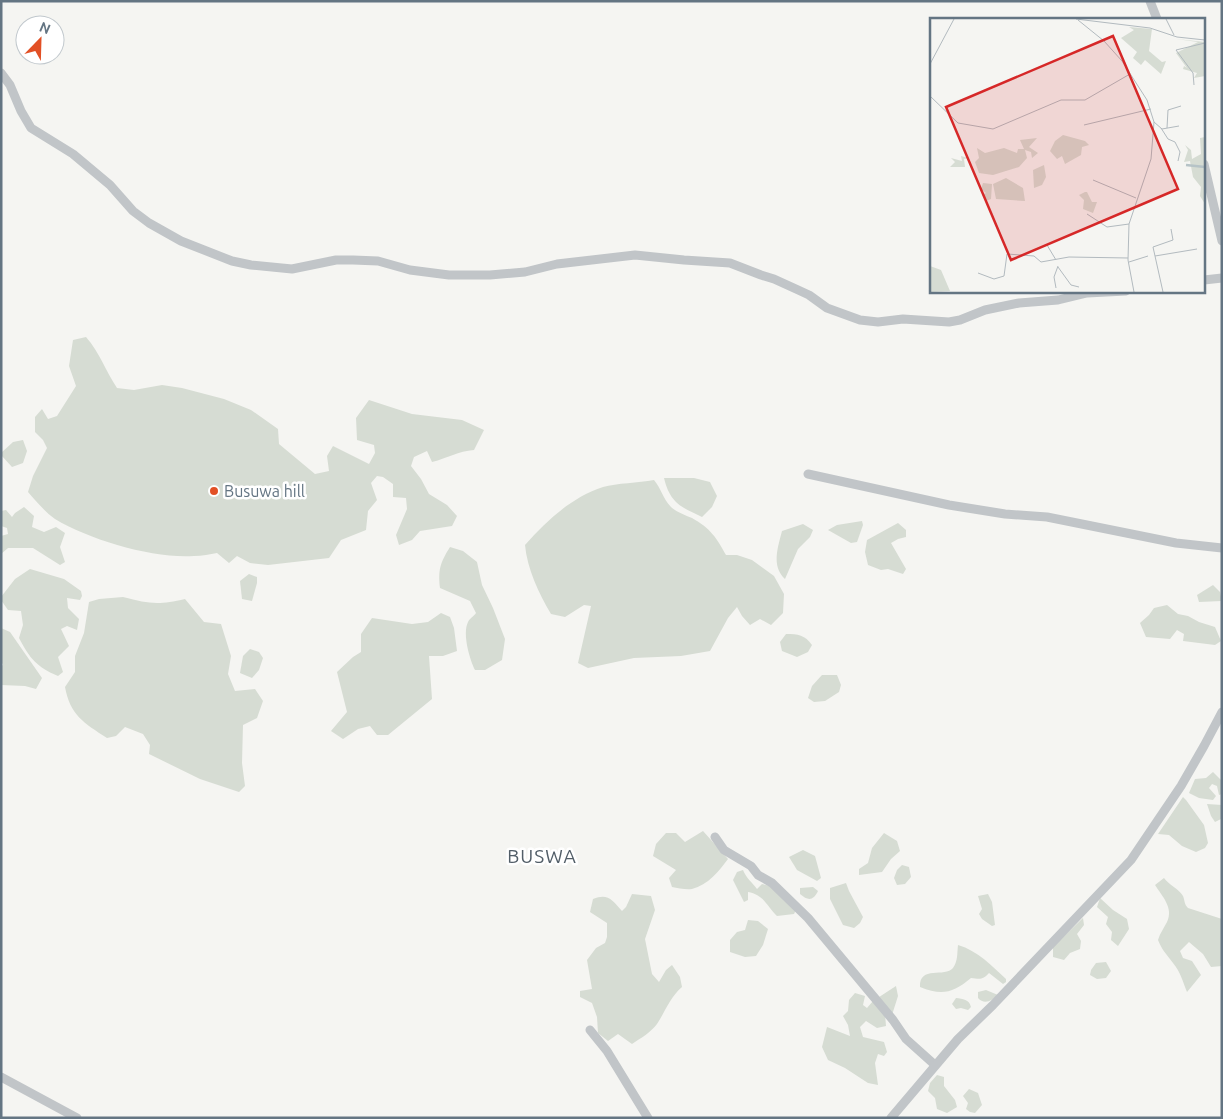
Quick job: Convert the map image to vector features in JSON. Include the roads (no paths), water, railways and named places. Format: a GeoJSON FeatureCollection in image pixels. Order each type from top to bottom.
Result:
{"type":"FeatureCollection","features":[{"type":"Feature","properties":{"kind":"street"},"geometry":{"type":"LineString","coordinates":[[1150,1],[1157,18]]}},
{"type":"Feature","properties":{"kind":"street"},"geometry":{"type":"LineString","coordinates":[[1,73],[10,85],[21,111],[31,128],[73,154],[110,185],[134,211],[149,223],[189,244],[232,261],[251,265],[292,269],[336,260],[378,261],[410,270],[450,275],[524,272],[557,264],[635,255],[730,263],[810,295],[827,308],[860,320],[878,322],[903,319],[949,322],[960,320],[985,310],[1019,303],[1058,300],[1087,293],[1106,292]]}},
{"type":"Feature","properties":{"kind":"street"},"geometry":{"type":"LineString","coordinates":[[1206,173],[1222,241]]}},
{"type":"Feature","properties":{"kind":"street"},"geometry":{"type":"LineString","coordinates":[[1206,280],[1222,278]]}},
{"type":"Feature","properties":{"kind":"street"},"geometry":{"type":"LineString","coordinates":[[808,474],[949,505],[1005,514],[1047,517],[1176,543],[1222,548]]}},
{"type":"Feature","properties":{"kind":"street"},"geometry":{"type":"LineString","coordinates":[[890,1118],[958,1038],[993,1006],[1131,860],[1181,786],[1222,712]]}},
{"type":"Feature","properties":{"kind":"street"},"geometry":{"type":"LineString","coordinates":[[715,837],[724,850],[751,866],[758,875],[772,883],[808,918],[893,1020],[906,1039],[935,1065]]}},
{"type":"Feature","properties":{"kind":"street"},"geometry":{"type":"LineString","coordinates":[[590,1030],[607,1051],[648,1118]]}},
{"type":"Feature","properties":{"kind":"street"},"geometry":{"type":"LineString","coordinates":[[1,1077],[77,1118]]}},
{"type":"Feature","properties":{"kind":"place","name":"Busuwa hill"},"geometry":{"type":"Point","coordinates":[214,491]}},
{"type":"Feature","properties":{"kind":"district","name":"BUSWA"},"geometry":{"type":"Point","coordinates":[542,856]}}]}
